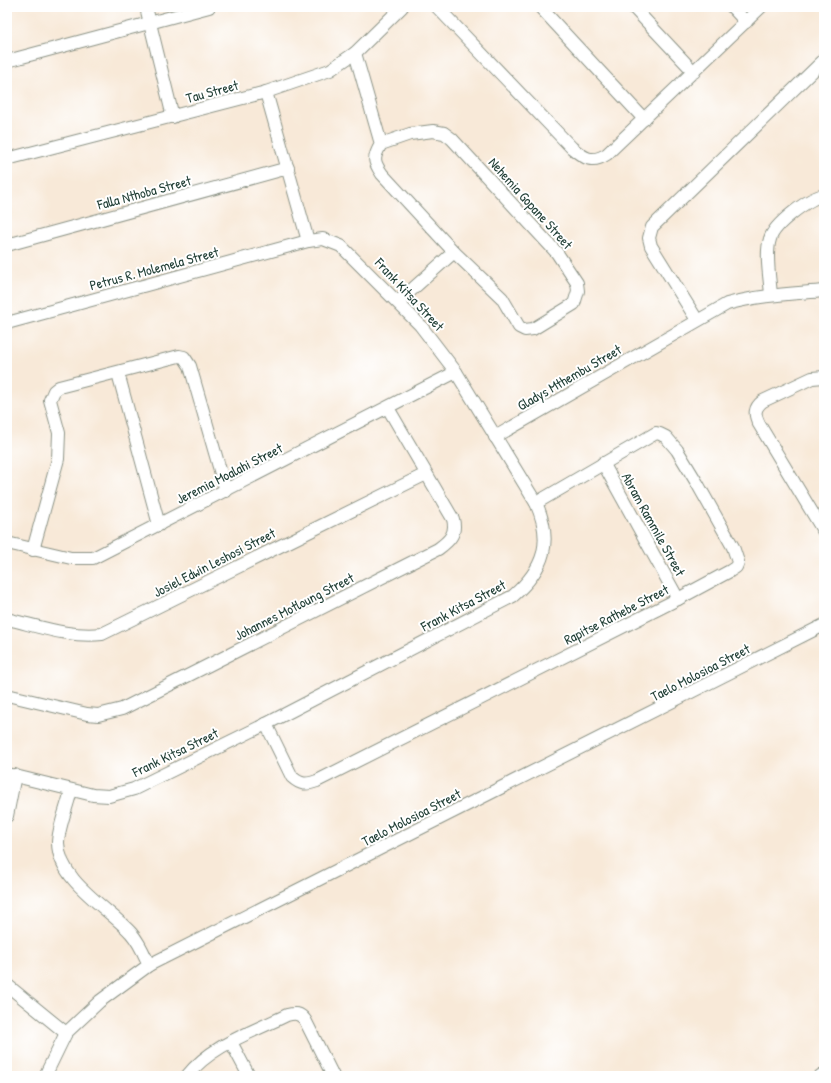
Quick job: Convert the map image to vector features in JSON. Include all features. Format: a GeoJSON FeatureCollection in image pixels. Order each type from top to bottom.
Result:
{"type":"FeatureCollection","features":[{"type":"Feature","properties":{"kind":"street"},"geometry":{"type":"LineString","coordinates":[[146,7],[151,22],[173,117]]}},
{"type":"Feature","properties":{"kind":"street"},"geometry":{"type":"LineString","coordinates":[[7,61],[209,7]]}},
{"type":"Feature","properties":{"kind":"street","name":"Tau Street"},"geometry":{"type":"LineString","coordinates":[[7,159],[266,92],[330,70],[356,53],[402,7]]}},
{"type":"Feature","properties":{"kind":"street"},"geometry":{"type":"LineString","coordinates":[[437,7],[572,148],[587,160],[595,160],[607,154],[762,7]]}},
{"type":"Feature","properties":{"kind":"street"},"geometry":{"type":"LineString","coordinates":[[633,7],[694,72]]}},
{"type":"Feature","properties":{"kind":"street"},"geometry":{"type":"LineString","coordinates":[[732,7],[746,22]]}},
{"type":"Feature","properties":{"kind":"street"},"geometry":{"type":"LineString","coordinates":[[548,10],[644,119]]}},
{"type":"Feature","properties":{"kind":"street"},"geometry":{"type":"LineString","coordinates":[[356,53],[381,144]]}},
{"type":"Feature","properties":{"kind":"street"},"geometry":{"type":"LineString","coordinates":[[697,320],[652,246],[649,238],[652,227],[824,60]]}},
{"type":"Feature","properties":{"kind":"street"},"geometry":{"type":"LineString","coordinates":[[266,92],[308,241]]}},
{"type":"Feature","properties":{"kind":"street","name":"Nehemia Gopane Street"},"geometry":{"type":"LineString","coordinates":[[433,131],[444,133],[452,139],[557,253],[577,283],[577,299],[574,304],[533,329],[525,330],[518,327],[502,298],[454,252],[382,174],[375,164],[375,155],[381,144],[410,134],[433,131]]}},
{"type":"Feature","properties":{"kind":"street","name":"Falla Nthoba Street"},"geometry":{"type":"LineString","coordinates":[[7,245],[288,168]]}},
{"type":"Feature","properties":{"kind":"street"},"geometry":{"type":"LineString","coordinates":[[771,295],[770,238],[775,230],[799,207],[810,200],[824,196]]}},
{"type":"Feature","properties":{"kind":"street","name":"Frank Kitsa Street"},"geometry":{"type":"LineString","coordinates":[[7,816],[11,774],[72,790],[109,796],[134,789],[266,724],[513,596],[529,581],[537,568],[544,551],[546,535],[542,517],[536,503],[456,372],[437,346],[398,302],[341,246],[323,239],[308,241]]}},
{"type":"Feature","properties":{"kind":"street","name":"Petrus R. Molemela Street"},"geometry":{"type":"LineString","coordinates":[[7,323],[308,241]]}},
{"type":"Feature","properties":{"kind":"street"},"geometry":{"type":"LineString","coordinates":[[398,302],[454,252]]}},
{"type":"Feature","properties":{"kind":"street","name":"Gladys Mthembu Street"},"geometry":{"type":"LineString","coordinates":[[495,437],[658,342],[727,304],[748,298],[824,291]]}},
{"type":"Feature","properties":{"kind":"street"},"geometry":{"type":"LineString","coordinates":[[33,550],[58,459],[59,433],[50,406],[51,396],[59,388],[179,356],[184,357],[190,366],[226,491]]}},
{"type":"Feature","properties":{"kind":"street","name":"Jeremia Moalahi Street"},"geometry":{"type":"LineString","coordinates":[[7,543],[71,558],[93,558],[456,372]]}},
{"type":"Feature","properties":{"kind":"street"},"geometry":{"type":"LineString","coordinates":[[118,373],[159,525]]}},
{"type":"Feature","properties":{"kind":"street"},"geometry":{"type":"LineString","coordinates":[[824,377],[812,378],[763,401],[755,410],[755,416],[759,424],[821,519],[824,532]]}},
{"type":"Feature","properties":{"kind":"street","name":"Johannes Motloung Street"},"geometry":{"type":"LineString","coordinates":[[7,695],[87,714],[98,715],[122,709],[438,549],[452,537],[454,525],[388,408]]}},
{"type":"Feature","properties":{"kind":"street","name":"Rapitse Rathebe Street"},"geometry":{"type":"LineString","coordinates":[[266,724],[292,777],[299,783],[312,783],[678,599],[730,571],[736,567],[738,562],[733,547],[701,489],[671,442],[660,434],[656,433],[536,503]]}},
{"type":"Feature","properties":{"kind":"street","name":"Abram Rammile Street"},"geometry":{"type":"LineString","coordinates":[[603,463],[678,599]]}},
{"type":"Feature","properties":{"kind":"street","name":"Josiel Edwin Leshosi Street"},"geometry":{"type":"LineString","coordinates":[[7,618],[68,634],[86,636],[102,634],[426,474]]}},
{"type":"Feature","properties":{"kind":"street","name":"Taelo Molosioa Street"},"geometry":{"type":"LineString","coordinates":[[45,1076],[66,1033],[100,1001],[149,965],[824,625]]}},
{"type":"Feature","properties":{"kind":"street"},"geometry":{"type":"LineString","coordinates":[[72,790],[58,842],[59,855],[64,866],[82,887],[132,933],[140,945],[149,965]]}},
{"type":"Feature","properties":{"kind":"street"},"geometry":{"type":"LineString","coordinates":[[7,985],[66,1033]]}},
{"type":"Feature","properties":{"kind":"street"},"geometry":{"type":"LineString","coordinates":[[187,1076],[201,1060],[231,1042],[287,1014],[299,1014],[305,1020],[333,1076]]}},
{"type":"Feature","properties":{"kind":"street"},"geometry":{"type":"LineString","coordinates":[[231,1042],[249,1076]]}},
{"type":"Feature","properties":{"kind":"street"},"geometry":{"type":"LineString","coordinates":[[820,1076],[824,1074]]}}]}
